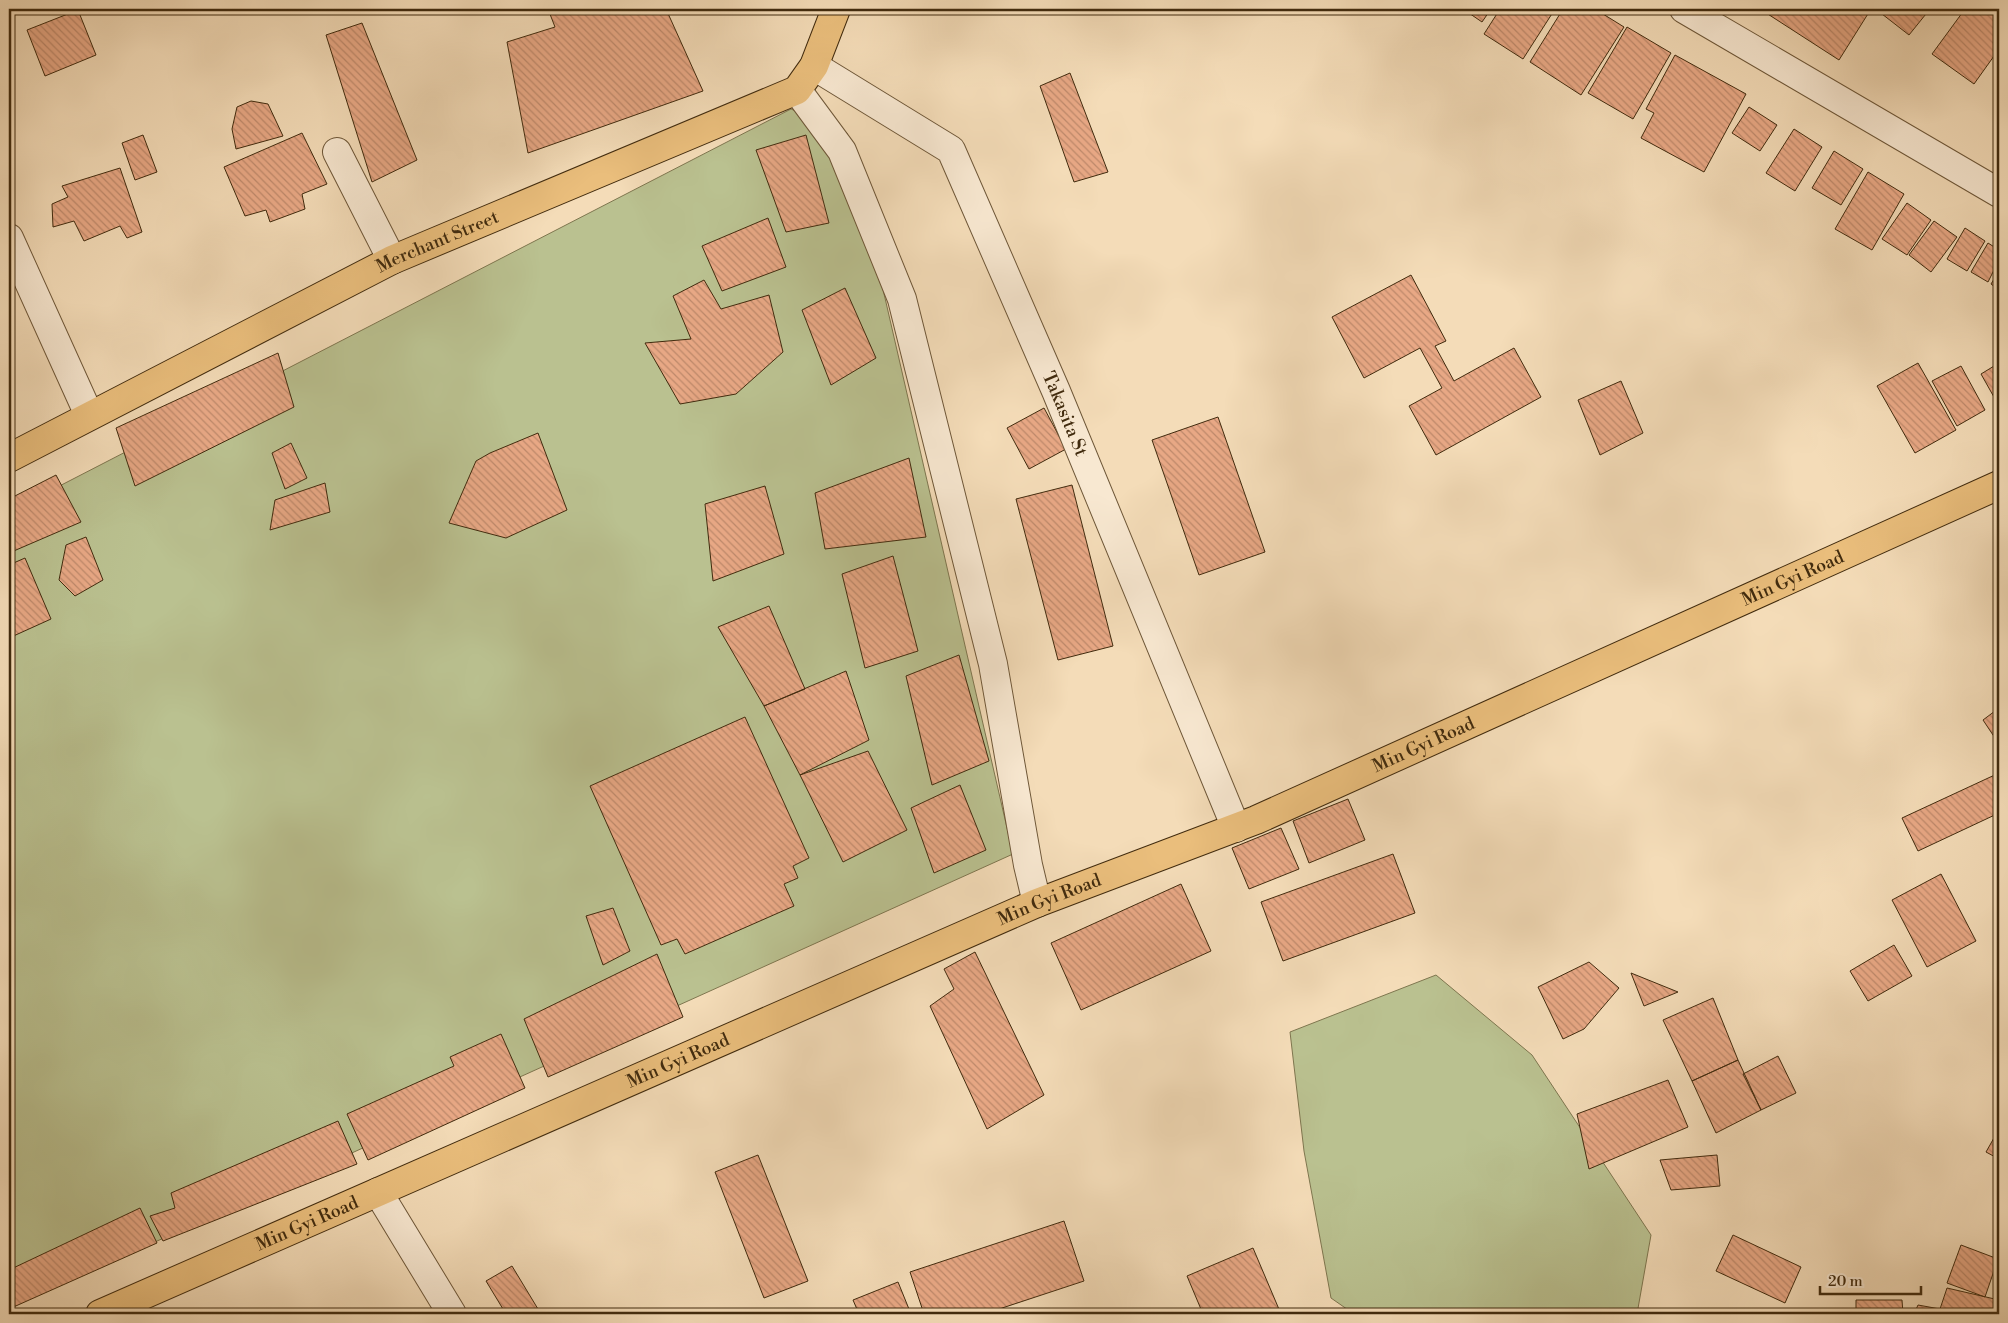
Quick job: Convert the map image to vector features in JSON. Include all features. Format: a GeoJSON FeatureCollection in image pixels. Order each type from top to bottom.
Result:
{"type":"FeatureCollection","features":[{"type":"Feature","properties":{"kind":"main road"},"geometry":{"type":"LineString","coordinates":[[797,90],[814,66],[836,9]]}},
{"type":"Feature","properties":{"kind":"main road","name":"Merchant Street"},"geometry":{"type":"LineString","coordinates":[[9,458],[392,260],[797,90]]}},
{"type":"Feature","properties":{"kind":"main road","name":"Min Gyi Road"},"geometry":{"type":"LineString","coordinates":[[100,1314],[1037,903],[1236,828],[1999,486]]}},
{"type":"Feature","properties":{"kind":"street"},"geometry":{"type":"LineString","coordinates":[[1684,9],[1999,193]]}},
{"type":"Feature","properties":{"kind":"street","name":"Takasita St"},"geometry":{"type":"LineString","coordinates":[[814,66],[951,150],[1056,391],[1236,828]]}},
{"type":"Feature","properties":{"kind":"street"},"geometry":{"type":"LineString","coordinates":[[797,90],[842,151],[902,299],[993,664],[1028,865],[1037,903]]}},
{"type":"Feature","properties":{"kind":"street"},"geometry":{"type":"LineString","coordinates":[[337,152],[392,260]]}},
{"type":"Feature","properties":{"kind":"street"},"geometry":{"type":"LineString","coordinates":[[9,238],[89,415]]}},
{"type":"Feature","properties":{"kind":"street"},"geometry":{"type":"LineString","coordinates":[[378,1192],[452,1314]]}},
{"type":"Feature","properties":{"kind":"green space"},"geometry":{"type":"Polygon","coordinates":[[[791,109],[847,133],[1013,854],[9,1308],[9,512],[791,109]]]}},
{"type":"Feature","properties":{"kind":"green space"},"geometry":{"type":"Polygon","coordinates":[[[1436,975],[1532,1055],[1651,1235],[1637,1314],[1354,1314],[1331,1298],[1304,1151],[1290,1032],[1436,975]]]}},
{"type":"Feature","properties":{"kind":"building"},"geometry":{"type":"Polygon","coordinates":[[[548,9],[666,9],[703,91],[528,153],[507,42],[555,27],[548,9]]]}},
{"type":"Feature","properties":{"kind":"building"},"geometry":{"type":"Polygon","coordinates":[[[1463,9],[1491,9],[1482,22],[1463,9]]]}},
{"type":"Feature","properties":{"kind":"building"},"geometry":{"type":"Polygon","coordinates":[[[1500,9],[1555,9],[1523,59],[1484,34],[1500,9]]]}},
{"type":"Feature","properties":{"kind":"building"},"geometry":{"type":"Polygon","coordinates":[[[1563,9],[1595,9],[1624,27],[1581,95],[1530,62],[1563,9]]]}},
{"type":"Feature","properties":{"kind":"building"},"geometry":{"type":"Polygon","coordinates":[[[1760,9],[1871,9],[1839,60],[1760,9]]]}},
{"type":"Feature","properties":{"kind":"building"},"geometry":{"type":"Polygon","coordinates":[[[1886,9],[1930,9],[1909,35],[1882,14],[1886,9]]]}},
{"type":"Feature","properties":{"kind":"building"},"geometry":{"type":"Polygon","coordinates":[[[1965,9],[1999,9],[1999,49],[1974,84],[1932,54],[1965,9]]]}},
{"type":"Feature","properties":{"kind":"building"},"geometry":{"type":"Polygon","coordinates":[[[78,10],[96,55],[45,76],[27,30],[78,10]]]}},
{"type":"Feature","properties":{"kind":"building"},"geometry":{"type":"Polygon","coordinates":[[[362,23],[417,160],[372,182],[326,35],[362,23]]]}},
{"type":"Feature","properties":{"kind":"building"},"geometry":{"type":"Polygon","coordinates":[[[1627,27],[1671,53],[1633,119],[1588,93],[1627,27]]]}},
{"type":"Feature","properties":{"kind":"building"},"geometry":{"type":"Polygon","coordinates":[[[1675,55],[1746,94],[1704,172],[1641,138],[1654,113],[1646,109],[1675,55]]]}},
{"type":"Feature","properties":{"kind":"building"},"geometry":{"type":"Polygon","coordinates":[[[1070,73],[1108,172],[1074,182],[1040,86],[1070,73]]]}},
{"type":"Feature","properties":{"kind":"building"},"geometry":{"type":"Polygon","coordinates":[[[1999,96],[1999,112],[1994,104],[1999,96]]]}},
{"type":"Feature","properties":{"kind":"building"},"geometry":{"type":"Polygon","coordinates":[[[251,101],[268,104],[283,136],[236,149],[232,129],[237,107],[251,101]]]}},
{"type":"Feature","properties":{"kind":"building"},"geometry":{"type":"Polygon","coordinates":[[[1749,107],[1777,125],[1760,151],[1732,133],[1749,107]]]}},
{"type":"Feature","properties":{"kind":"building"},"geometry":{"type":"Polygon","coordinates":[[[1794,129],[1822,147],[1795,191],[1766,173],[1794,129]]]}},
{"type":"Feature","properties":{"kind":"building"},"geometry":{"type":"Polygon","coordinates":[[[302,133],[327,184],[302,194],[305,209],[270,222],[266,210],[245,216],[224,167],[302,133]]]}},
{"type":"Feature","properties":{"kind":"building"},"geometry":{"type":"Polygon","coordinates":[[[143,135],[157,172],[135,180],[122,143],[143,135]]]}},
{"type":"Feature","properties":{"kind":"building"},"geometry":{"type":"Polygon","coordinates":[[[806,135],[829,223],[786,232],[756,150],[806,135]]]}},
{"type":"Feature","properties":{"kind":"building"},"geometry":{"type":"Polygon","coordinates":[[[1834,151],[1863,169],[1841,205],[1812,188],[1834,151]]]}},
{"type":"Feature","properties":{"kind":"building"},"geometry":{"type":"Polygon","coordinates":[[[120,168],[142,232],[127,238],[120,226],[84,241],[74,221],[53,227],[52,204],[68,197],[62,186],[120,168]]]}},
{"type":"Feature","properties":{"kind":"building"},"geometry":{"type":"Polygon","coordinates":[[[1868,172],[1904,194],[1872,250],[1835,229],[1868,172]]]}},
{"type":"Feature","properties":{"kind":"building"},"geometry":{"type":"Polygon","coordinates":[[[1907,203],[1931,220],[1907,255],[1882,239],[1907,203]]]}},
{"type":"Feature","properties":{"kind":"building"},"geometry":{"type":"Polygon","coordinates":[[[768,218],[786,267],[722,291],[702,246],[768,218]]]}},
{"type":"Feature","properties":{"kind":"building"},"geometry":{"type":"Polygon","coordinates":[[[1934,221],[1957,237],[1931,272],[1909,255],[1934,221]]]}},
{"type":"Feature","properties":{"kind":"building"},"geometry":{"type":"Polygon","coordinates":[[[1965,228],[1985,241],[1967,271],[1947,259],[1965,228]]]}},
{"type":"Feature","properties":{"kind":"building"},"geometry":{"type":"Polygon","coordinates":[[[1988,243],[1999,250],[1999,260],[1988,282],[1971,272],[1988,243]]]}},
{"type":"Feature","properties":{"kind":"building"},"geometry":{"type":"Polygon","coordinates":[[[1999,271],[1999,290],[1991,284],[1999,271]]]}},
{"type":"Feature","properties":{"kind":"building"},"geometry":{"type":"Polygon","coordinates":[[[1411,275],[1446,341],[1435,346],[1454,381],[1514,348],[1541,397],[1436,455],[1409,406],[1442,388],[1420,348],[1364,378],[1332,317],[1411,275]]]}},
{"type":"Feature","properties":{"kind":"building"},"geometry":{"type":"Polygon","coordinates":[[[704,280],[721,309],[769,295],[783,352],[736,394],[680,404],[645,343],[691,339],[673,296],[704,280]]]}},
{"type":"Feature","properties":{"kind":"building"},"geometry":{"type":"Polygon","coordinates":[[[845,288],[876,358],[831,385],[802,310],[845,288]]]}},
{"type":"Feature","properties":{"kind":"building"},"geometry":{"type":"Polygon","coordinates":[[[278,353],[294,407],[135,486],[116,428],[278,353]]]}},
{"type":"Feature","properties":{"kind":"building"},"geometry":{"type":"Polygon","coordinates":[[[1918,363],[1956,430],[1915,453],[1877,386],[1918,363]]]}},
{"type":"Feature","properties":{"kind":"building"},"geometry":{"type":"Polygon","coordinates":[[[1999,363],[1999,406],[1981,374],[1999,363]]]}},
{"type":"Feature","properties":{"kind":"building"},"geometry":{"type":"Polygon","coordinates":[[[1961,366],[1985,410],[1957,426],[1932,381],[1961,366]]]}},
{"type":"Feature","properties":{"kind":"building"},"geometry":{"type":"Polygon","coordinates":[[[1621,381],[1643,433],[1600,455],[1578,400],[1621,381]]]}},
{"type":"Feature","properties":{"kind":"building"},"geometry":{"type":"Polygon","coordinates":[[[1044,408],[1066,449],[1029,469],[1007,428],[1044,408]]]}},
{"type":"Feature","properties":{"kind":"building"},"geometry":{"type":"Polygon","coordinates":[[[1218,417],[1265,552],[1199,575],[1152,440],[1218,417]]]}},
{"type":"Feature","properties":{"kind":"building"},"geometry":{"type":"Polygon","coordinates":[[[538,433],[567,510],[506,538],[449,523],[476,461],[490,453],[538,433]]]}},
{"type":"Feature","properties":{"kind":"building"},"geometry":{"type":"Polygon","coordinates":[[[291,443],[307,478],[285,489],[272,453],[291,443]]]}},
{"type":"Feature","properties":{"kind":"building"},"geometry":{"type":"Polygon","coordinates":[[[909,458],[926,537],[825,549],[815,493],[909,458]]]}},
{"type":"Feature","properties":{"kind":"building"},"geometry":{"type":"Polygon","coordinates":[[[56,475],[81,522],[9,553],[9,499],[56,475]]]}},
{"type":"Feature","properties":{"kind":"building"},"geometry":{"type":"Polygon","coordinates":[[[325,483],[330,512],[270,530],[275,500],[325,483]]]}},
{"type":"Feature","properties":{"kind":"building"},"geometry":{"type":"Polygon","coordinates":[[[1072,485],[1113,646],[1058,660],[1016,499],[1072,485]]]}},
{"type":"Feature","properties":{"kind":"building"},"geometry":{"type":"Polygon","coordinates":[[[765,486],[784,554],[713,581],[705,504],[765,486]]]}},
{"type":"Feature","properties":{"kind":"building"},"geometry":{"type":"Polygon","coordinates":[[[86,537],[103,580],[75,596],[59,580],[66,545],[86,537]]]}},
{"type":"Feature","properties":{"kind":"building"},"geometry":{"type":"Polygon","coordinates":[[[893,556],[918,651],[865,668],[842,574],[893,556]]]}},
{"type":"Feature","properties":{"kind":"building"},"geometry":{"type":"Polygon","coordinates":[[[25,558],[51,619],[9,638],[9,565],[25,558]]]}},
{"type":"Feature","properties":{"kind":"building"},"geometry":{"type":"Polygon","coordinates":[[[769,606],[805,689],[764,706],[718,627],[769,606]]]}},
{"type":"Feature","properties":{"kind":"building"},"geometry":{"type":"Polygon","coordinates":[[[959,655],[989,761],[932,785],[906,676],[959,655]]]}},
{"type":"Feature","properties":{"kind":"building"},"geometry":{"type":"Polygon","coordinates":[[[846,671],[869,740],[800,775],[764,706],[846,671]]]}},
{"type":"Feature","properties":{"kind":"building"},"geometry":{"type":"Polygon","coordinates":[[[1999,708],[1999,740],[1997,741],[1983,720],[1999,708]]]}},
{"type":"Feature","properties":{"kind":"building"},"geometry":{"type":"Polygon","coordinates":[[[745,717],[809,858],[793,866],[798,878],[784,884],[794,906],[685,954],[677,939],[661,945],[590,786],[745,717]]]}},
{"type":"Feature","properties":{"kind":"building"},"geometry":{"type":"Polygon","coordinates":[[[868,751],[907,830],[843,862],[800,775],[868,751]]]}},
{"type":"Feature","properties":{"kind":"building"},"geometry":{"type":"Polygon","coordinates":[[[1999,773],[1999,813],[1918,851],[1902,818],[1999,773]]]}},
{"type":"Feature","properties":{"kind":"building"},"geometry":{"type":"Polygon","coordinates":[[[960,785],[986,850],[934,873],[911,808],[960,785]]]}},
{"type":"Feature","properties":{"kind":"building"},"geometry":{"type":"Polygon","coordinates":[[[1348,799],[1365,840],[1309,863],[1293,821],[1348,799]]]}},
{"type":"Feature","properties":{"kind":"building"},"geometry":{"type":"Polygon","coordinates":[[[1281,828],[1299,869],[1249,889],[1232,848],[1281,828]]]}},
{"type":"Feature","properties":{"kind":"building"},"geometry":{"type":"Polygon","coordinates":[[[1393,854],[1415,913],[1283,961],[1261,902],[1393,854]]]}},
{"type":"Feature","properties":{"kind":"building"},"geometry":{"type":"Polygon","coordinates":[[[1941,874],[1976,941],[1927,967],[1892,900],[1941,874]]]}},
{"type":"Feature","properties":{"kind":"building"},"geometry":{"type":"Polygon","coordinates":[[[1181,884],[1211,951],[1081,1010],[1051,943],[1181,884]]]}},
{"type":"Feature","properties":{"kind":"building"},"geometry":{"type":"Polygon","coordinates":[[[613,908],[630,951],[603,965],[586,916],[613,908]]]}},
{"type":"Feature","properties":{"kind":"building"},"geometry":{"type":"Polygon","coordinates":[[[1894,945],[1912,976],[1868,1001],[1850,971],[1894,945]]]}},
{"type":"Feature","properties":{"kind":"building"},"geometry":{"type":"Polygon","coordinates":[[[975,952],[1044,1095],[987,1129],[930,1006],[954,989],[944,969],[975,952]]]}},
{"type":"Feature","properties":{"kind":"building"},"geometry":{"type":"Polygon","coordinates":[[[657,954],[683,1017],[548,1077],[524,1019],[657,954]]]}},
{"type":"Feature","properties":{"kind":"building"},"geometry":{"type":"Polygon","coordinates":[[[1589,962],[1619,988],[1584,1029],[1563,1039],[1538,987],[1589,962]]]}},
{"type":"Feature","properties":{"kind":"building"},"geometry":{"type":"Polygon","coordinates":[[[1631,973],[1678,992],[1644,1006],[1631,973]]]}},
{"type":"Feature","properties":{"kind":"building"},"geometry":{"type":"Polygon","coordinates":[[[1713,998],[1738,1060],[1692,1081],[1663,1020],[1713,998]]]}},
{"type":"Feature","properties":{"kind":"building"},"geometry":{"type":"Polygon","coordinates":[[[501,1034],[525,1088],[368,1160],[347,1114],[454,1066],[450,1057],[501,1034]]]}},
{"type":"Feature","properties":{"kind":"building"},"geometry":{"type":"Polygon","coordinates":[[[1778,1056],[1796,1093],[1761,1110],[1743,1074],[1778,1056]]]}},
{"type":"Feature","properties":{"kind":"building"},"geometry":{"type":"Polygon","coordinates":[[[1738,1060],[1761,1110],[1716,1133],[1692,1081],[1738,1060]]]}},
{"type":"Feature","properties":{"kind":"building"},"geometry":{"type":"Polygon","coordinates":[[[1668,1080],[1688,1127],[1589,1169],[1577,1114],[1668,1080]]]}},
{"type":"Feature","properties":{"kind":"building"},"geometry":{"type":"Polygon","coordinates":[[[338,1121],[357,1164],[163,1241],[150,1216],[175,1208],[171,1193],[338,1121]]]}},
{"type":"Feature","properties":{"kind":"building"},"geometry":{"type":"Polygon","coordinates":[[[1999,1129],[1999,1159],[1986,1152],[1999,1129]]]}},
{"type":"Feature","properties":{"kind":"building"},"geometry":{"type":"Polygon","coordinates":[[[758,1155],[808,1281],[764,1298],[715,1172],[758,1155]]]}},
{"type":"Feature","properties":{"kind":"building"},"geometry":{"type":"Polygon","coordinates":[[[1717,1155],[1720,1186],[1671,1190],[1660,1160],[1717,1155]]]}},
{"type":"Feature","properties":{"kind":"building"},"geometry":{"type":"Polygon","coordinates":[[[140,1208],[157,1243],[9,1309],[9,1270],[140,1208]]]}},
{"type":"Feature","properties":{"kind":"building"},"geometry":{"type":"Polygon","coordinates":[[[1064,1221],[1084,1281],[984,1314],[924,1314],[910,1272],[1064,1221]]]}},
{"type":"Feature","properties":{"kind":"building"},"geometry":{"type":"Polygon","coordinates":[[[1733,1235],[1801,1267],[1785,1303],[1716,1271],[1733,1235]]]}},
{"type":"Feature","properties":{"kind":"building"},"geometry":{"type":"Polygon","coordinates":[[[1961,1245],[1998,1259],[1985,1297],[1947,1283],[1961,1245]]]}},
{"type":"Feature","properties":{"kind":"building"},"geometry":{"type":"Polygon","coordinates":[[[1253,1248],[1281,1314],[1203,1314],[1187,1276],[1253,1248]]]}},
{"type":"Feature","properties":{"kind":"building"},"geometry":{"type":"Polygon","coordinates":[[[512,1266],[541,1314],[506,1314],[486,1281],[512,1266]]]}},
{"type":"Feature","properties":{"kind":"building"},"geometry":{"type":"Polygon","coordinates":[[[898,1282],[911,1314],[859,1314],[853,1300],[898,1282]]]}},
{"type":"Feature","properties":{"kind":"building"},"geometry":{"type":"Polygon","coordinates":[[[1947,1288],[1999,1300],[1999,1314],[1953,1314],[1940,1309],[1947,1288]]]}},
{"type":"Feature","properties":{"kind":"building"},"geometry":{"type":"Polygon","coordinates":[[[1856,1300],[1902,1300],[1903,1314],[1856,1314],[1856,1300]]]}},
{"type":"Feature","properties":{"kind":"building"},"geometry":{"type":"Polygon","coordinates":[[[1918,1305],[1940,1309],[1938,1314],[1914,1314],[1918,1305]]]}},
{"type":"Feature","properties":{"kind":"building"},"geometry":{"type":"Polygon","coordinates":[[[1940,1309],[1953,1314],[1938,1314],[1940,1309]]]}}]}
